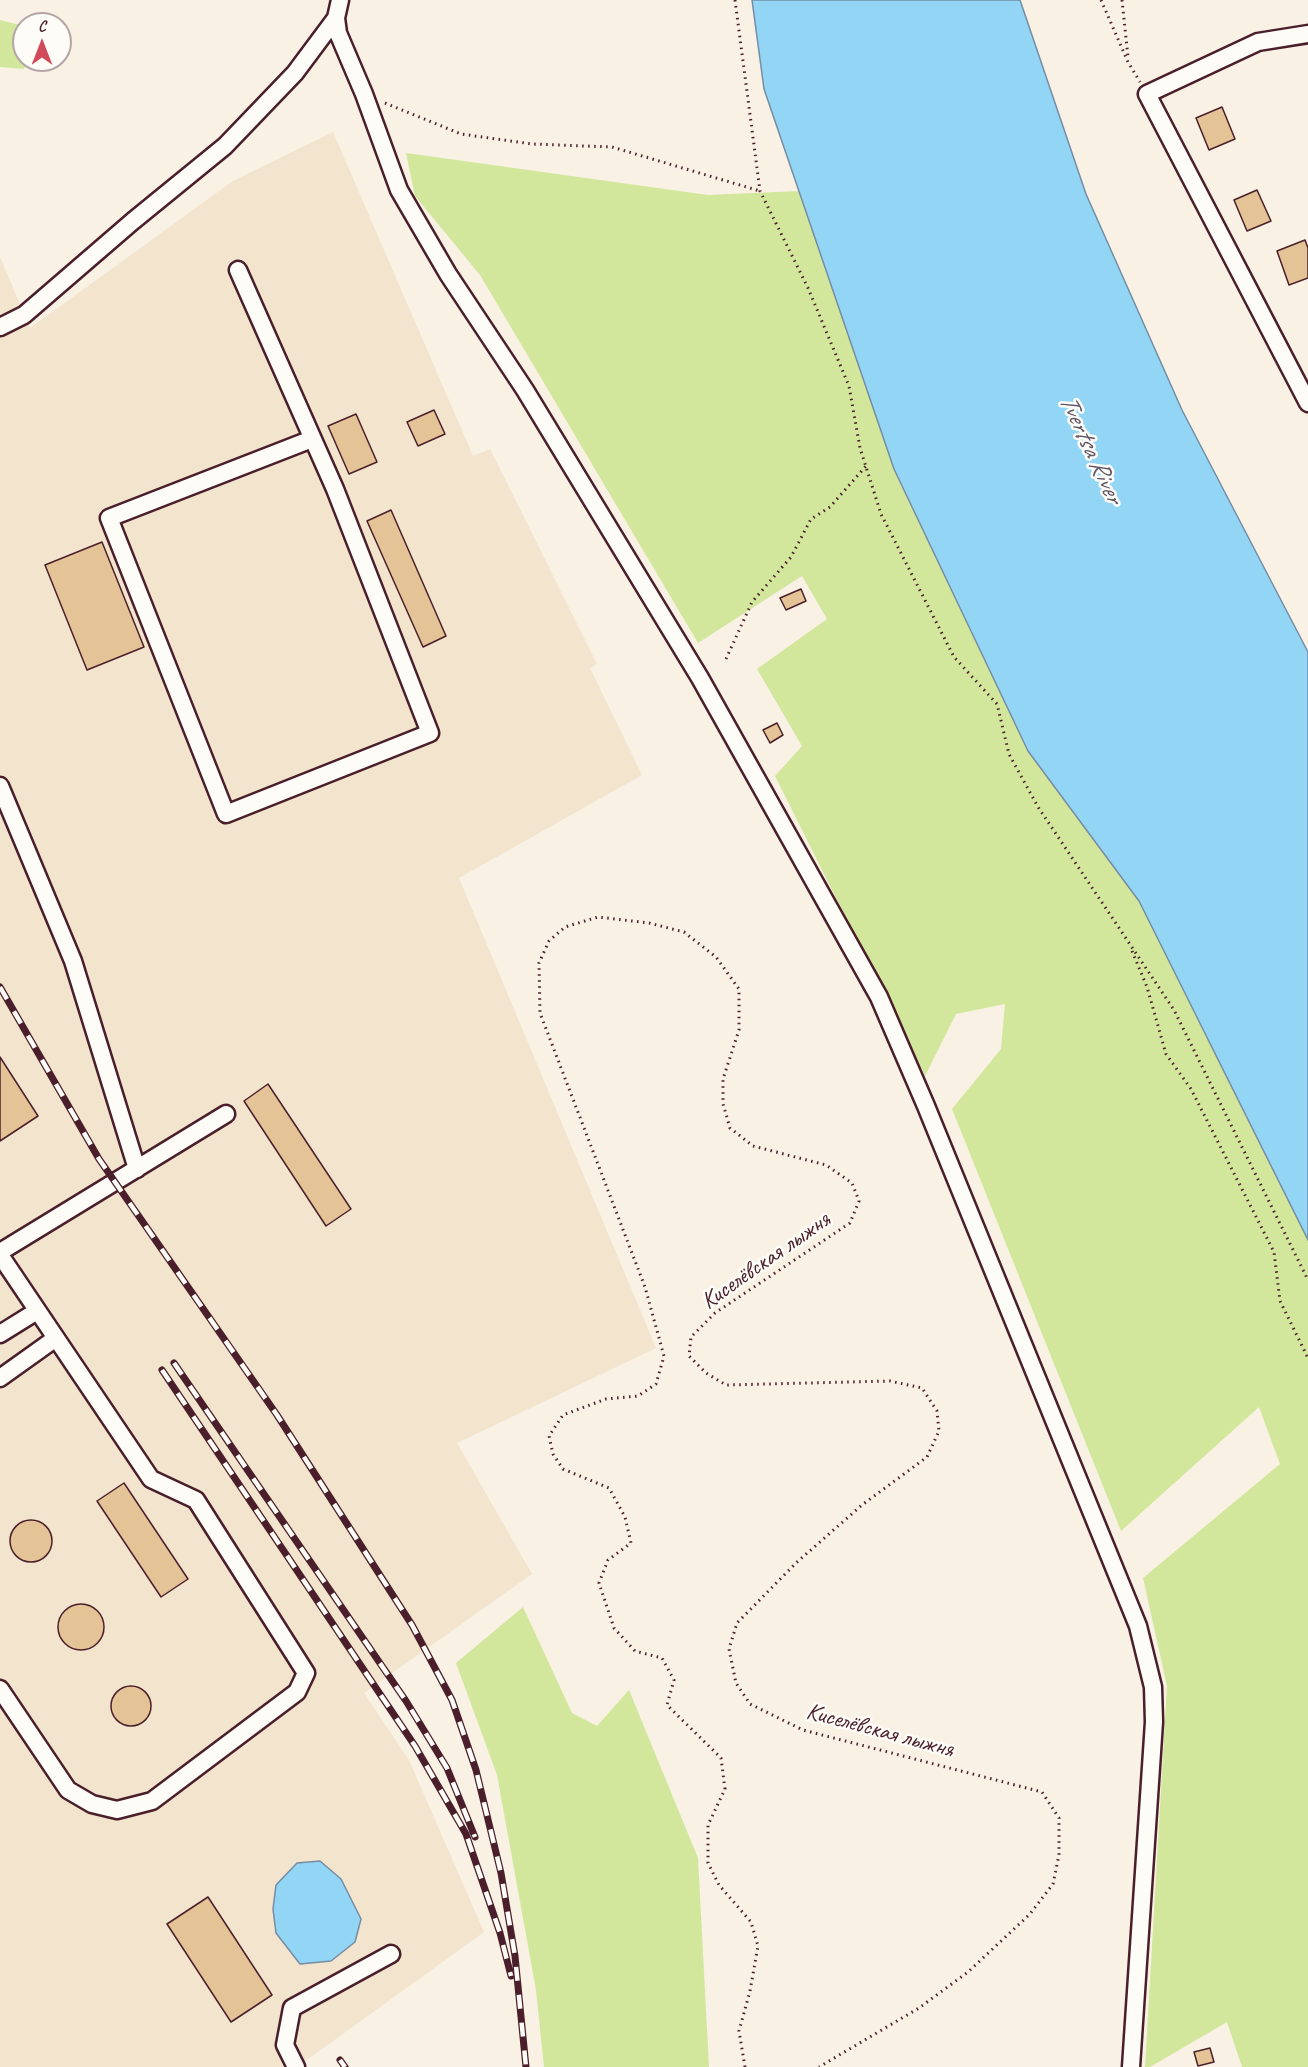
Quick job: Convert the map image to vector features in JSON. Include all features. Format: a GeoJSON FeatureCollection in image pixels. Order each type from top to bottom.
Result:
{"type":"FeatureCollection","features":[{"type":"Feature","properties":{"kind":"street"},"geometry":{"type":"LineString","coordinates":[[340,0],[336,18],[338,33],[364,94],[399,190],[448,274],[525,390],[700,678],[879,997],[926,1106],[1138,1626],[1153,1687],[1154,1722],[1131,2067]]}},
{"type":"Feature","properties":{"kind":"street"},"geometry":{"type":"LineString","coordinates":[[0,327],[24,315],[133,221],[225,146],[295,73],[336,18]]}},
{"type":"Feature","properties":{"kind":"street"},"geometry":{"type":"LineString","coordinates":[[1308,34],[1258,42],[1147,94],[1308,403]]}},
{"type":"Feature","properties":{"kind":"street"},"geometry":{"type":"LineString","coordinates":[[238,270],[335,489],[430,733],[226,814],[109,518],[312,439]]}},
{"type":"Feature","properties":{"kind":"street"},"geometry":{"type":"LineString","coordinates":[[0,786],[73,961],[137,1169]]}},
{"type":"Feature","properties":{"kind":"street"},"geometry":{"type":"LineString","coordinates":[[0,1689],[68,1790],[92,1804],[117,1810],[152,1801],[297,1692],[306,1673],[196,1500],[151,1479],[0,1254],[226,1114]]}},
{"type":"Feature","properties":{"kind":"street"},"geometry":{"type":"LineString","coordinates":[[0,1334],[38,1311]]}},
{"type":"Feature","properties":{"kind":"street"},"geometry":{"type":"LineString","coordinates":[[0,1378],[56,1338]]}},
{"type":"Feature","properties":{"kind":"street"},"geometry":{"type":"LineString","coordinates":[[296,2067],[285,2044],[292,2008],[391,1954]]}},
{"type":"Feature","properties":{"kind":"path"},"geometry":{"type":"LineString","coordinates":[[735,0],[760,191],[808,288],[849,386],[860,448],[881,514],[954,657],[997,704],[1009,754],[1038,807],[1173,1010],[1308,1280]]}},
{"type":"Feature","properties":{"kind":"path"},"geometry":{"type":"LineString","coordinates":[[1101,0],[1128,62],[1147,94]]}},
{"type":"Feature","properties":{"kind":"path"},"geometry":{"type":"LineString","coordinates":[[1122,0],[1128,62]]}},
{"type":"Feature","properties":{"kind":"path"},"geometry":{"type":"LineString","coordinates":[[364,94],[461,134],[532,144],[612,147],[760,191]]}},
{"type":"Feature","properties":{"kind":"path"},"geometry":{"type":"LineString","coordinates":[[726,659],[752,602],[791,557],[811,519],[830,507],[866,466]]}},
{"type":"Feature","properties":{"kind":"path","name":"Киселёвская лыжня"},"geometry":{"type":"LineString","coordinates":[[746,2067],[740,2031],[759,1946],[751,1922],[719,1885],[708,1863],[708,1826],[724,1789],[721,1758],[667,1705],[674,1680],[662,1658],[635,1651],[614,1628],[599,1583],[608,1560],[631,1543],[625,1517],[609,1488],[563,1469],[553,1454],[549,1436],[563,1415],[606,1399],[638,1396],[656,1384],[664,1356],[645,1287],[540,1013],[539,963],[549,941],[565,927],[598,917],[650,923],[684,932],[716,957],[739,989],[740,1030],[723,1079],[723,1104],[730,1128],[753,1146],[826,1165],[852,1183],[859,1201],[850,1223],[715,1313],[691,1337],[689,1356],[706,1373],[726,1385],[890,1381],[922,1388],[937,1410],[939,1431],[927,1458],[862,1505],[796,1563],[738,1623],[729,1649],[735,1683],[750,1704],[803,1730],[1042,1792],[1059,1818],[1059,1855],[1053,1884],[1030,1914],[968,1972],[927,2002],[819,2067]]}},
{"type":"Feature","properties":{"kind":"path"},"geometry":{"type":"LineString","coordinates":[[1129,943],[1147,987],[1166,1054],[1191,1089],[1274,1252],[1280,1301],[1308,1358]]}},
{"type":"Feature","properties":{"kind":"shaded area"},"geometry":{"type":"Polygon","coordinates":[[[333,132],[473,456],[490,449],[597,664],[590,668],[642,775],[459,878],[656,1348],[457,1443],[532,1574],[364,1693],[409,1760],[484,1932],[297,2067],[0,2067],[0,257],[30,328],[233,181],[333,132]]]}},
{"type":"Feature","properties":{"kind":"green space"},"geometry":{"type":"Polygon","coordinates":[[[0,20],[12,23],[12,68],[0,67],[0,20]]]}},
{"type":"Feature","properties":{"kind":"green space"},"geometry":{"type":"Polygon","coordinates":[[[406,153],[708,195],[799,191],[894,469],[1028,751],[1139,901],[1308,1240],[1308,2067],[1242,2067],[1227,2022],[1150,2067],[1145,2067],[1167,1686],[1143,1578],[1280,1464],[1259,1407],[1121,1531],[952,1109],[1001,1049],[1005,1004],[956,1014],[925,1076],[775,776],[802,746],[757,669],[827,619],[802,576],[698,643],[480,275],[415,196],[406,153]]]}},
{"type":"Feature","properties":{"kind":"green space"},"geometry":{"type":"Polygon","coordinates":[[[523,1607],[572,1713],[597,1726],[629,1690],[698,1858],[709,2067],[544,2067],[536,1990],[497,1775],[456,1663],[523,1607]]]}},
{"type":"Feature","properties":{"kind":"water","name":"Tvertsa River"},"geometry":{"type":"Polygon","coordinates":[[[752,0],[1020,0],[1086,194],[1182,410],[1308,652],[1308,1240],[1139,901],[1028,751],[894,469],[764,89],[752,0]]]}},
{"type":"Feature","properties":{"kind":"water"},"geometry":{"type":"Polygon","coordinates":[[[320,1861],[341,1879],[361,1919],[355,1942],[331,1961],[300,1964],[276,1933],[273,1909],[276,1885],[297,1863],[320,1861]]]}},
{"type":"Feature","properties":{"kind":"building"},"geometry":{"type":"Polygon","coordinates":[[[1222,107],[1235,139],[1209,150],[1196,118],[1222,107]]]}},
{"type":"Feature","properties":{"kind":"building"},"geometry":{"type":"Polygon","coordinates":[[[1257,190],[1271,221],[1247,231],[1234,200],[1257,190]]]}},
{"type":"Feature","properties":{"kind":"building"},"geometry":{"type":"Polygon","coordinates":[[[1305,240],[1308,248],[1308,278],[1289,285],[1277,251],[1305,240]]]}},
{"type":"Feature","properties":{"kind":"building"},"geometry":{"type":"Polygon","coordinates":[[[434,410],[445,434],[418,446],[407,422],[434,410]]]}},
{"type":"Feature","properties":{"kind":"building"},"geometry":{"type":"Polygon","coordinates":[[[356,414],[377,462],[349,474],[328,426],[356,414]]]}},
{"type":"Feature","properties":{"kind":"building"},"geometry":{"type":"Polygon","coordinates":[[[391,510],[446,636],[423,647],[367,521],[391,510]]]}},
{"type":"Feature","properties":{"kind":"building"},"geometry":{"type":"Polygon","coordinates":[[[102,542],[144,647],[87,670],[45,565],[102,542]]]}},
{"type":"Feature","properties":{"kind":"building"},"geometry":{"type":"Polygon","coordinates":[[[801,589],[806,601],[786,610],[780,598],[801,589]]]}},
{"type":"Feature","properties":{"kind":"building"},"geometry":{"type":"Polygon","coordinates":[[[777,723],[783,735],[770,743],[763,730],[777,723]]]}},
{"type":"Feature","properties":{"kind":"building"},"geometry":{"type":"Polygon","coordinates":[[[0,1057],[38,1116],[0,1141],[0,1057]]]}},
{"type":"Feature","properties":{"kind":"building"},"geometry":{"type":"Polygon","coordinates":[[[268,1084],[351,1209],[326,1226],[244,1101],[268,1084]]]}},
{"type":"Feature","properties":{"kind":"building"},"geometry":{"type":"Polygon","coordinates":[[[124,1483],[188,1579],[161,1597],[97,1501],[124,1483]]]}},
{"type":"Feature","properties":{"kind":"building"},"geometry":{"type":"Polygon","coordinates":[[[31,1520],[46,1526],[52,1541],[46,1556],[31,1562],[16,1556],[10,1541],[16,1526],[31,1520]]]}},
{"type":"Feature","properties":{"kind":"building"},"geometry":{"type":"Polygon","coordinates":[[[81,1604],[97,1611],[104,1627],[97,1643],[81,1650],[65,1643],[58,1627],[65,1611],[81,1604]]]}},
{"type":"Feature","properties":{"kind":"building"},"geometry":{"type":"Polygon","coordinates":[[[131,1686],[145,1692],[151,1706],[145,1720],[131,1726],[117,1720],[111,1706],[117,1692],[131,1686]]]}},
{"type":"Feature","properties":{"kind":"building"},"geometry":{"type":"Polygon","coordinates":[[[208,1897],[272,1995],[231,2022],[167,1924],[208,1897]]]}},
{"type":"Feature","properties":{"kind":"building"},"geometry":{"type":"Polygon","coordinates":[[[1210,2048],[1214,2062],[1198,2066],[1194,2052],[1210,2048]]]}},
{"type":"Feature","properties":{"kind":"railway"},"geometry":{"type":"LineString","coordinates":[[0,987],[99,1159],[277,1415],[412,1625],[452,1700],[476,1770],[501,1873],[515,1956],[526,2067]]}},
{"type":"Feature","properties":{"kind":"railway"},"geometry":{"type":"LineString","coordinates":[[174,1363],[406,1701],[447,1768],[475,1837]]}},
{"type":"Feature","properties":{"kind":"railway"},"geometry":{"type":"LineString","coordinates":[[162,1370],[415,1746],[466,1834],[500,1933],[511,1976]]}},
{"type":"Feature","properties":{"kind":"railway"},"geometry":{"type":"LineString","coordinates":[[340,2060],[345,2067]]}}]}
